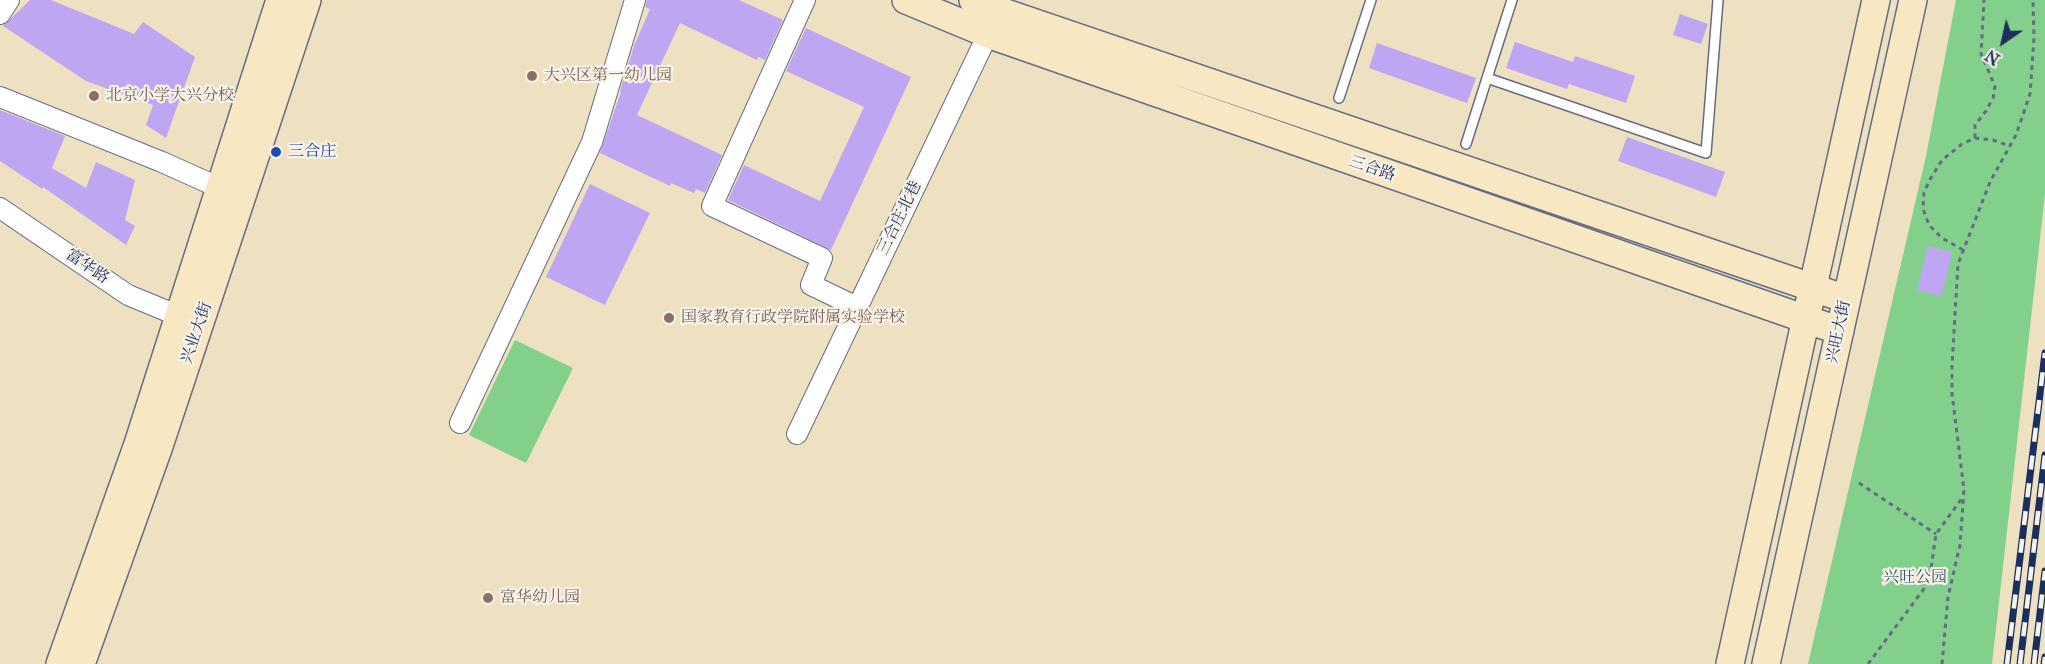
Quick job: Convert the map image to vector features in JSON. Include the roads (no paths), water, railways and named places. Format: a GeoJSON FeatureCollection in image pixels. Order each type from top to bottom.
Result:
{"type":"FeatureCollection","features":[{"type":"Feature","properties":{"kind":"main road","name":"兴业大街"},"geometry":{"type":"LineString","coordinates":[[60,664],[138,444],[280,0]]}},
{"type":"Feature","properties":{"kind":"main road","name":"兴业大街"},"geometry":{"type":"LineString","coordinates":[[81,664],[177,395],[307,0]]}},
{"type":"Feature","properties":{"kind":"main road","name":"三合路"},"geometry":{"type":"LineString","coordinates":[[906,0],[989,11],[1846,299]]}},
{"type":"Feature","properties":{"kind":"main road"},"geometry":{"type":"LineString","coordinates":[[1730,664],[1876,0]]}},
{"type":"Feature","properties":{"kind":"main road","name":"兴旺大街"},"geometry":{"type":"LineString","coordinates":[[1766,664],[1913,0]]}},
{"type":"Feature","properties":{"kind":"main road","name":"三合路"},"geometry":{"type":"LineString","coordinates":[[989,11],[1805,321],[1840,331]]}},
{"type":"Feature","properties":{"kind":"street"},"geometry":{"type":"LineString","coordinates":[[0,14],[9,0]]}},
{"type":"Feature","properties":{"kind":"street"},"geometry":{"type":"LineString","coordinates":[[460,423],[592,142],[635,0]]}},
{"type":"Feature","properties":{"kind":"street"},"geometry":{"type":"LineString","coordinates":[[805,0],[712,206],[822,258],[811,285],[857,307]]}},
{"type":"Feature","properties":{"kind":"street","name":"三合庄北巷"},"geometry":{"type":"LineString","coordinates":[[797,434],[857,307],[989,11]]}},
{"type":"Feature","properties":{"kind":"street"},"geometry":{"type":"LineString","coordinates":[[0,97],[162,162],[220,188]]}},
{"type":"Feature","properties":{"kind":"street","name":"富华路"},"geometry":{"type":"LineString","coordinates":[[0,208],[128,295],[179,316]]}},
{"type":"Feature","properties":{"kind":"lane"},"geometry":{"type":"LineString","coordinates":[[1339,98],[1371,0]]}},
{"type":"Feature","properties":{"kind":"lane"},"geometry":{"type":"LineString","coordinates":[[1466,144],[1512,0]]}},
{"type":"Feature","properties":{"kind":"lane"},"geometry":{"type":"LineString","coordinates":[[1487,78],[1706,153],[1718,0]]}},
{"type":"Feature","properties":{"kind":"railway"},"geometry":{"type":"LineString","coordinates":[[2007,664],[2045,353]]}},
{"type":"Feature","properties":{"kind":"railway"},"geometry":{"type":"LineString","coordinates":[[2020,664],[2045,455]]}},
{"type":"Feature","properties":{"kind":"railway"},"geometry":{"type":"LineString","coordinates":[[2034,664],[2045,571]]}},
{"type":"Feature","properties":{"kind":"railway"},"geometry":{"type":"LineString","coordinates":[[2044,664],[2045,657]]}},
{"type":"Feature","properties":{"kind":"place","name":"大兴区第一幼儿园"},"geometry":{"type":"Point","coordinates":[532,76]}},
{"type":"Feature","properties":{"kind":"place","name":"北京小学大兴分校"},"geometry":{"type":"Point","coordinates":[94,96]}},
{"type":"Feature","properties":{"kind":"place","name":"三合庄"},"geometry":{"type":"Point","coordinates":[276,152]}},
{"type":"Feature","properties":{"kind":"place","name":"国家教育行政学院附属实验学校"},"geometry":{"type":"Point","coordinates":[669,318]}},
{"type":"Feature","properties":{"kind":"place","name":"富华幼儿园"},"geometry":{"type":"Point","coordinates":[488,598]}},
{"type":"Feature","properties":{"kind":"park label","name":"兴旺公园"},"geometry":{"type":"Point","coordinates":[1915,578]}}]}
